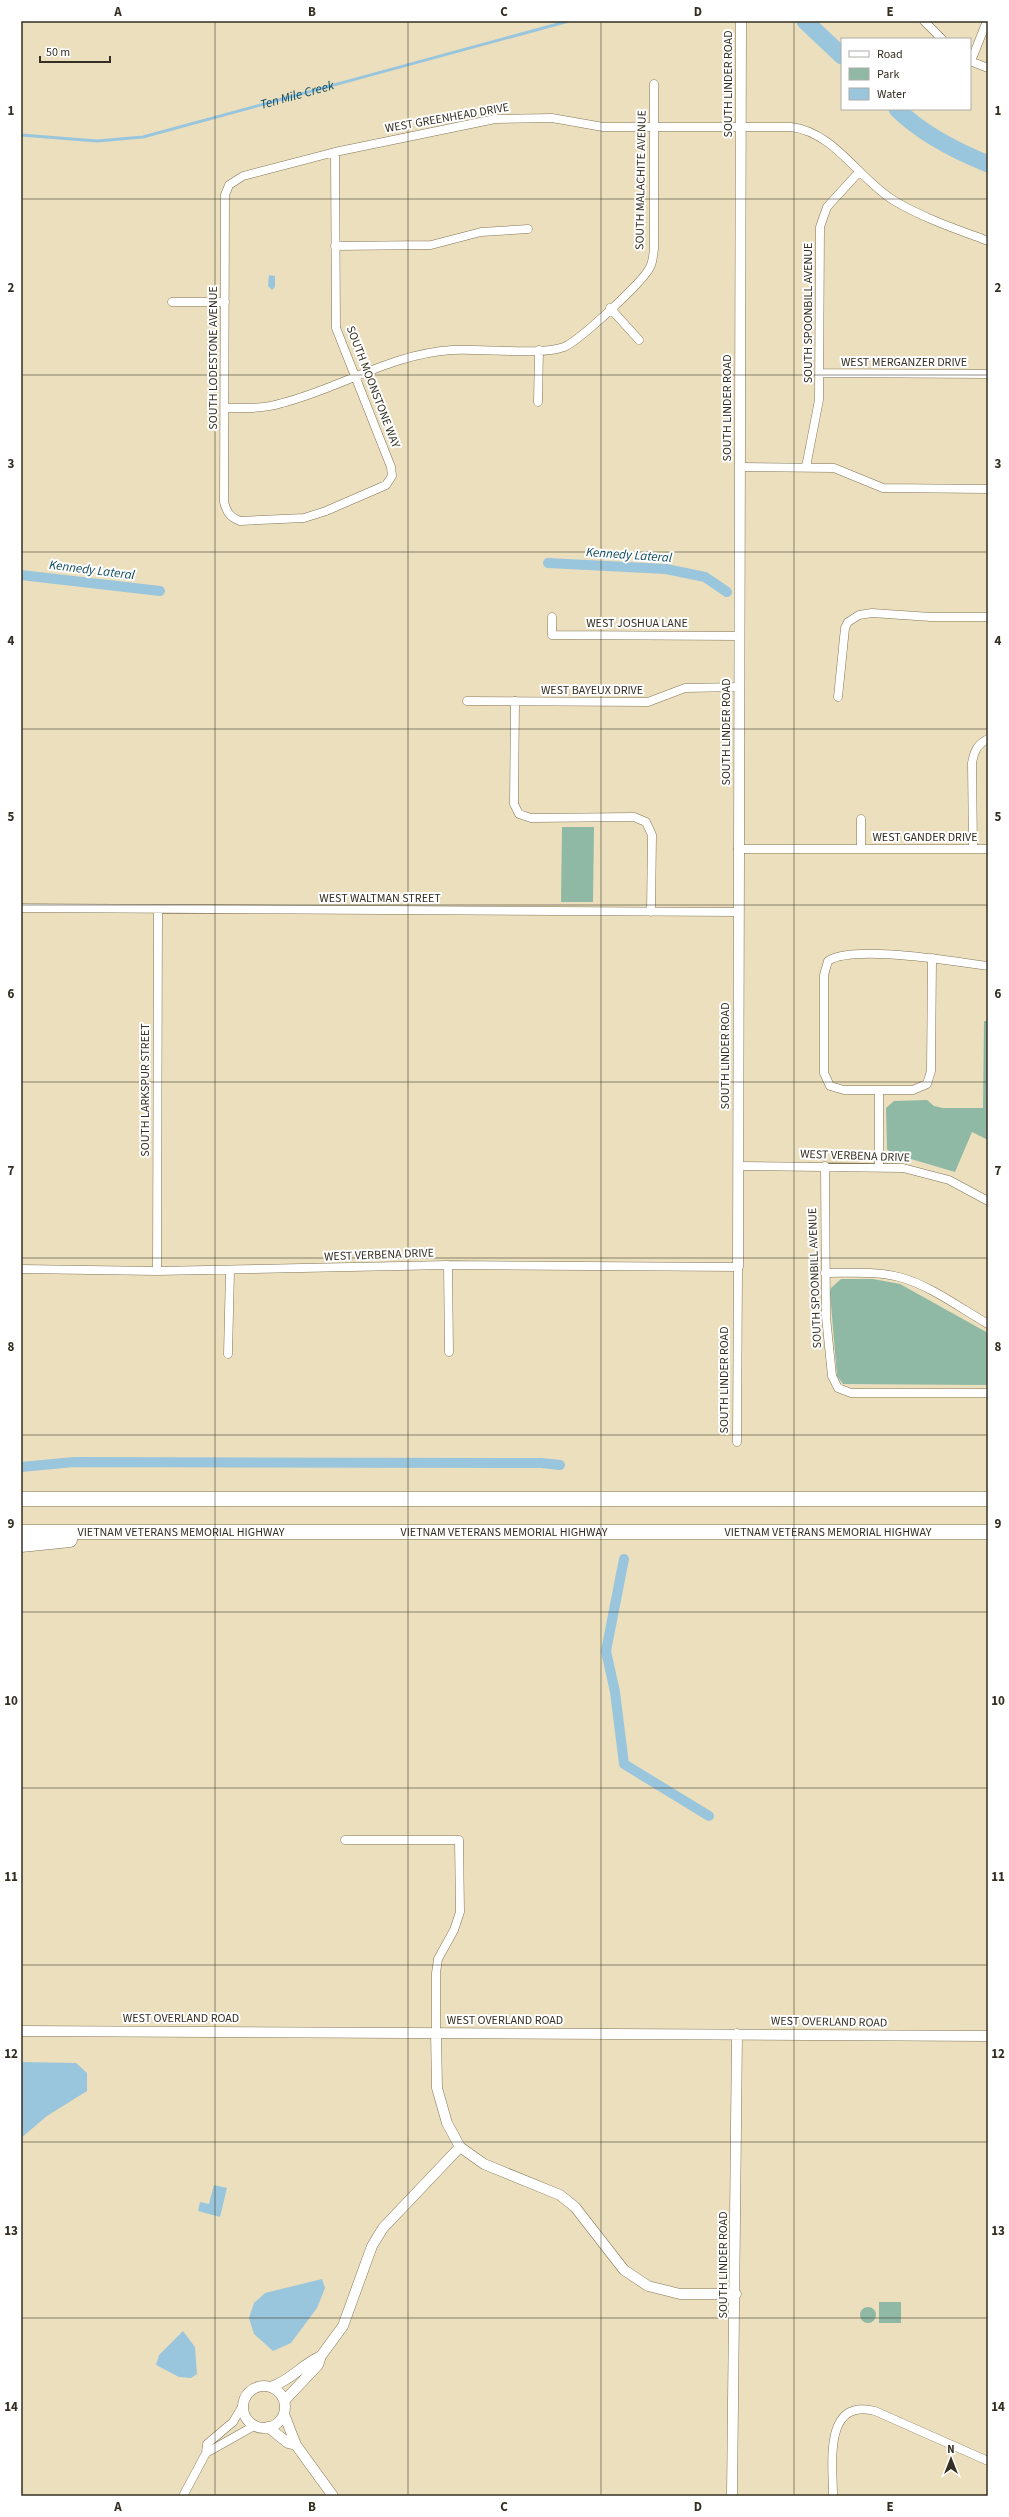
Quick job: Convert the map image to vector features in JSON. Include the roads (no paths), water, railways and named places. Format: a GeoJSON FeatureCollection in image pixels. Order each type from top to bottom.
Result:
{"type":"FeatureCollection","features":[{"type":"Feature","properties":{"kind":"highway"},"geometry":{"type":"LineString","coordinates":[[21,1499],[988,1499]]}},
{"type":"Feature","properties":{"kind":"highway","name":"VIETNAM VETERANS MEMORIAL HIGHWAY"},"geometry":{"type":"LineString","coordinates":[[21,1532],[988,1532]]}},
{"type":"Feature","properties":{"kind":"highway"},"geometry":{"type":"LineString","coordinates":[[21,1545],[135,1532]]}},
{"type":"Feature","properties":{"kind":"street","name":"SOUTH LINDER ROAD"},"geometry":{"type":"LineString","coordinates":[[737,1442],[741,21]]}},
{"type":"Feature","properties":{"kind":"street"},"geometry":{"type":"LineString","coordinates":[[924,21],[941,38]]}},
{"type":"Feature","properties":{"kind":"street"},"geometry":{"type":"LineString","coordinates":[[987,21],[971,61],[988,68]]}},
{"type":"Feature","properties":{"kind":"street","name":"SOUTH MALACHITE AVENUE"},"geometry":{"type":"LineString","coordinates":[[539,350],[564,347],[577,339],[640,280],[650,267],[654,249],[654,84]]}},
{"type":"Feature","properties":{"kind":"street","name":"WEST GREENHEAD DRIVE"},"geometry":{"type":"LineString","coordinates":[[224,195],[229,185],[243,176],[335,152],[511,118],[552,118],[603,127],[791,127],[812,132],[822,137],[859,172],[893,199],[922,215],[988,241]]}},
{"type":"Feature","properties":{"kind":"street","name":"SOUTH MOONSTONE WAY"},"geometry":{"type":"LineString","coordinates":[[232,518],[240,521],[304,518],[326,511],[386,485],[392,476],[391,467],[336,328],[335,152]]}},
{"type":"Feature","properties":{"kind":"street","name":"SOUTH SPOONBILL AVENUE"},"geometry":{"type":"LineString","coordinates":[[806,467],[818,411],[820,373],[820,227],[827,207],[859,172]]}},
{"type":"Feature","properties":{"kind":"street","name":"SOUTH LODESTONE AVENUE"},"geometry":{"type":"LineString","coordinates":[[224,195],[224,502],[226,511],[232,518]]}},
{"type":"Feature","properties":{"kind":"street"},"geometry":{"type":"LineString","coordinates":[[335,246],[431,245],[481,232],[528,229]]}},
{"type":"Feature","properties":{"kind":"street"},"geometry":{"type":"LineString","coordinates":[[172,302],[225,302]]}},
{"type":"Feature","properties":{"kind":"street"},"geometry":{"type":"LineString","coordinates":[[610,308],[639,340]]}},
{"type":"Feature","properties":{"kind":"street"},"geometry":{"type":"LineString","coordinates":[[225,408],[257,407],[282,404],[399,359],[436,352],[539,350],[538,402]]}},
{"type":"Feature","properties":{"kind":"street","name":"WEST MERGANZER DRIVE"},"geometry":{"type":"LineString","coordinates":[[820,373],[988,374]]}},
{"type":"Feature","properties":{"kind":"street"},"geometry":{"type":"LineString","coordinates":[[740,467],[834,468],[883,488],[988,489]]}},
{"type":"Feature","properties":{"kind":"street"},"geometry":{"type":"LineString","coordinates":[[838,697],[844,635],[848,622],[860,615],[872,613],[931,617],[988,617]]}},
{"type":"Feature","properties":{"kind":"street","name":"WEST JOSHUA LANE"},"geometry":{"type":"LineString","coordinates":[[552,617],[552,635],[739,636]]}},
{"type":"Feature","properties":{"kind":"street","name":"WEST BAYEUX DRIVE"},"geometry":{"type":"LineString","coordinates":[[467,701],[648,702],[685,688],[739,688]]}},
{"type":"Feature","properties":{"kind":"street"},"geometry":{"type":"LineString","coordinates":[[515,701],[514,804],[519,814],[531,818],[634,817],[646,822],[652,835],[651,912]]}},
{"type":"Feature","properties":{"kind":"street"},"geometry":{"type":"LineString","coordinates":[[973,849],[972,763],[974,752],[984,741]]}},
{"type":"Feature","properties":{"kind":"street","name":"WEST GANDER DRIVE"},"geometry":{"type":"LineString","coordinates":[[861,819],[861,849]]}},
{"type":"Feature","properties":{"kind":"street","name":"WEST GANDER DRIVE"},"geometry":{"type":"LineString","coordinates":[[738,849],[988,849]]}},
{"type":"Feature","properties":{"kind":"street","name":"WEST WALTMAN STREET"},"geometry":{"type":"LineString","coordinates":[[21,908],[738,912]]}},
{"type":"Feature","properties":{"kind":"street","name":"SOUTH LARKSPUR STREET"},"geometry":{"type":"LineString","coordinates":[[157,1271],[158,909]]}},
{"type":"Feature","properties":{"kind":"street"},"geometry":{"type":"LineString","coordinates":[[932,958],[931,1071],[927,1084],[913,1090],[844,1090],[830,1086],[824,1073],[824,975],[828,961],[841,955],[932,958],[988,966]]}},
{"type":"Feature","properties":{"kind":"street"},"geometry":{"type":"LineString","coordinates":[[879,1090],[879,1166]]}},
{"type":"Feature","properties":{"kind":"street","name":"WEST VERBENA DRIVE"},"geometry":{"type":"LineString","coordinates":[[738,1166],[879,1166],[927,1173],[955,1183],[988,1201]]}},
{"type":"Feature","properties":{"kind":"street","name":"SOUTH SPOONBILL AVENUE"},"geometry":{"type":"LineString","coordinates":[[825,1166],[825,1273],[832,1376],[838,1388],[851,1393],[988,1393]]}},
{"type":"Feature","properties":{"kind":"street"},"geometry":{"type":"LineString","coordinates":[[448,1265],[449,1352]]}},
{"type":"Feature","properties":{"kind":"street","name":"WEST VERBENA DRIVE"},"geometry":{"type":"LineString","coordinates":[[21,1269],[230,1271],[448,1265],[738,1267]]}},
{"type":"Feature","properties":{"kind":"street"},"geometry":{"type":"LineString","coordinates":[[228,1354],[230,1271]]}},
{"type":"Feature","properties":{"kind":"street"},"geometry":{"type":"LineString","coordinates":[[825,1273],[871,1273],[900,1277],[925,1288],[988,1324]]}},
{"type":"Feature","properties":{"kind":"street"},"geometry":{"type":"LineString","coordinates":[[345,1840],[459,1840],[460,1912],[454,1930],[438,1958],[436,1973],[436,2032],[438,2088],[447,2123],[460,2147],[484,2164],[560,2195],[579,2212],[624,2270],[648,2286],[680,2294],[736,2294]]}},
{"type":"Feature","properties":{"kind":"street","name":"WEST OVERLAND ROAD"},"geometry":{"type":"LineString","coordinates":[[21,2031],[988,2036]]}},
{"type":"Feature","properties":{"kind":"street","name":"SOUTH LINDER ROAD"},"geometry":{"type":"LineString","coordinates":[[732,2496],[736,2294],[737,2034]]}},
{"type":"Feature","properties":{"kind":"street"},"geometry":{"type":"LineString","coordinates":[[284,2401],[318,2365],[320,2356],[343,2326],[372,2246],[383,2228],[460,2147]]}},
{"type":"Feature","properties":{"kind":"street"},"geometry":{"type":"LineString","coordinates":[[183,2496],[206,2453],[207,2444],[233,2422],[247,2394],[252,2389],[264,2386],[271,2387],[287,2381],[310,2361],[320,2356]]}},
{"type":"Feature","properties":{"kind":"street"},"geometry":{"type":"LineString","coordinates":[[271,2387],[281,2395],[284,2401],[284,2414],[296,2445],[333,2496]]}},
{"type":"Feature","properties":{"kind":"street"},"geometry":{"type":"LineString","coordinates":[[242,2405],[245,2417],[254,2426],[268,2428],[288,2443],[296,2445]]}},
{"type":"Feature","properties":{"kind":"street"},"geometry":{"type":"LineString","coordinates":[[833,2496],[833,2438],[836,2425],[845,2415],[866,2408],[875,2410],[988,2461]]}},
{"type":"Feature","properties":{"kind":"street"},"geometry":{"type":"LineString","coordinates":[[268,2428],[275,2425],[284,2414]]}},
{"type":"Feature","properties":{"kind":"street"},"geometry":{"type":"LineString","coordinates":[[206,2453],[254,2426]]}},
{"type":"Feature","properties":{"kind":"water"},"geometry":{"type":"Polygon","coordinates":[[[269,275],[275,276],[275,287],[272,290],[268,286],[269,275]]]}},
{"type":"Feature","properties":{"kind":"water"},"geometry":{"type":"Polygon","coordinates":[[[21,2062],[76,2063],[87,2073],[87,2091],[47,2116],[21,2138],[21,2062]]]}},
{"type":"Feature","properties":{"kind":"water"},"geometry":{"type":"Polygon","coordinates":[[[214,2185],[227,2188],[220,2217],[198,2211],[200,2202],[209,2204],[214,2185]]]}},
{"type":"Feature","properties":{"kind":"water"},"geometry":{"type":"Polygon","coordinates":[[[322,2279],[325,2288],[317,2308],[291,2343],[273,2351],[254,2334],[249,2318],[254,2303],[265,2293],[322,2279]]]}},
{"type":"Feature","properties":{"kind":"water"},"geometry":{"type":"Polygon","coordinates":[[[183,2331],[195,2347],[197,2374],[191,2378],[179,2377],[156,2365],[159,2355],[183,2331]]]}},
{"type":"Feature","properties":{"kind":"waterway","name":"Ten Mile Creek"},"geometry":{"type":"LineString","coordinates":[[21,135],[97,141],[143,137],[569,21]]}},
{"type":"Feature","properties":{"kind":"waterway","name":"Ten Mile Creek"},"geometry":{"type":"LineString","coordinates":[[805,21],[841,55]]}},
{"type":"Feature","properties":{"kind":"waterway","name":"Ten Mile Creek"},"geometry":{"type":"LineString","coordinates":[[898,110],[928,134],[988,164]]}},
{"type":"Feature","properties":{"kind":"waterway","name":"Kennedy Lateral"},"geometry":{"type":"LineString","coordinates":[[548,563],[666,569],[705,577],[727,592]]}},
{"type":"Feature","properties":{"kind":"waterway","name":"Kennedy Lateral"},"geometry":{"type":"LineString","coordinates":[[21,575],[160,591]]}},
{"type":"Feature","properties":{"kind":"waterway"},"geometry":{"type":"LineString","coordinates":[[21,1467],[74,1462],[541,1463],[560,1465]]}},
{"type":"Feature","properties":{"kind":"waterway"},"geometry":{"type":"LineString","coordinates":[[624,1559],[606,1651],[615,1692],[624,1764],[709,1816]]}}]}
